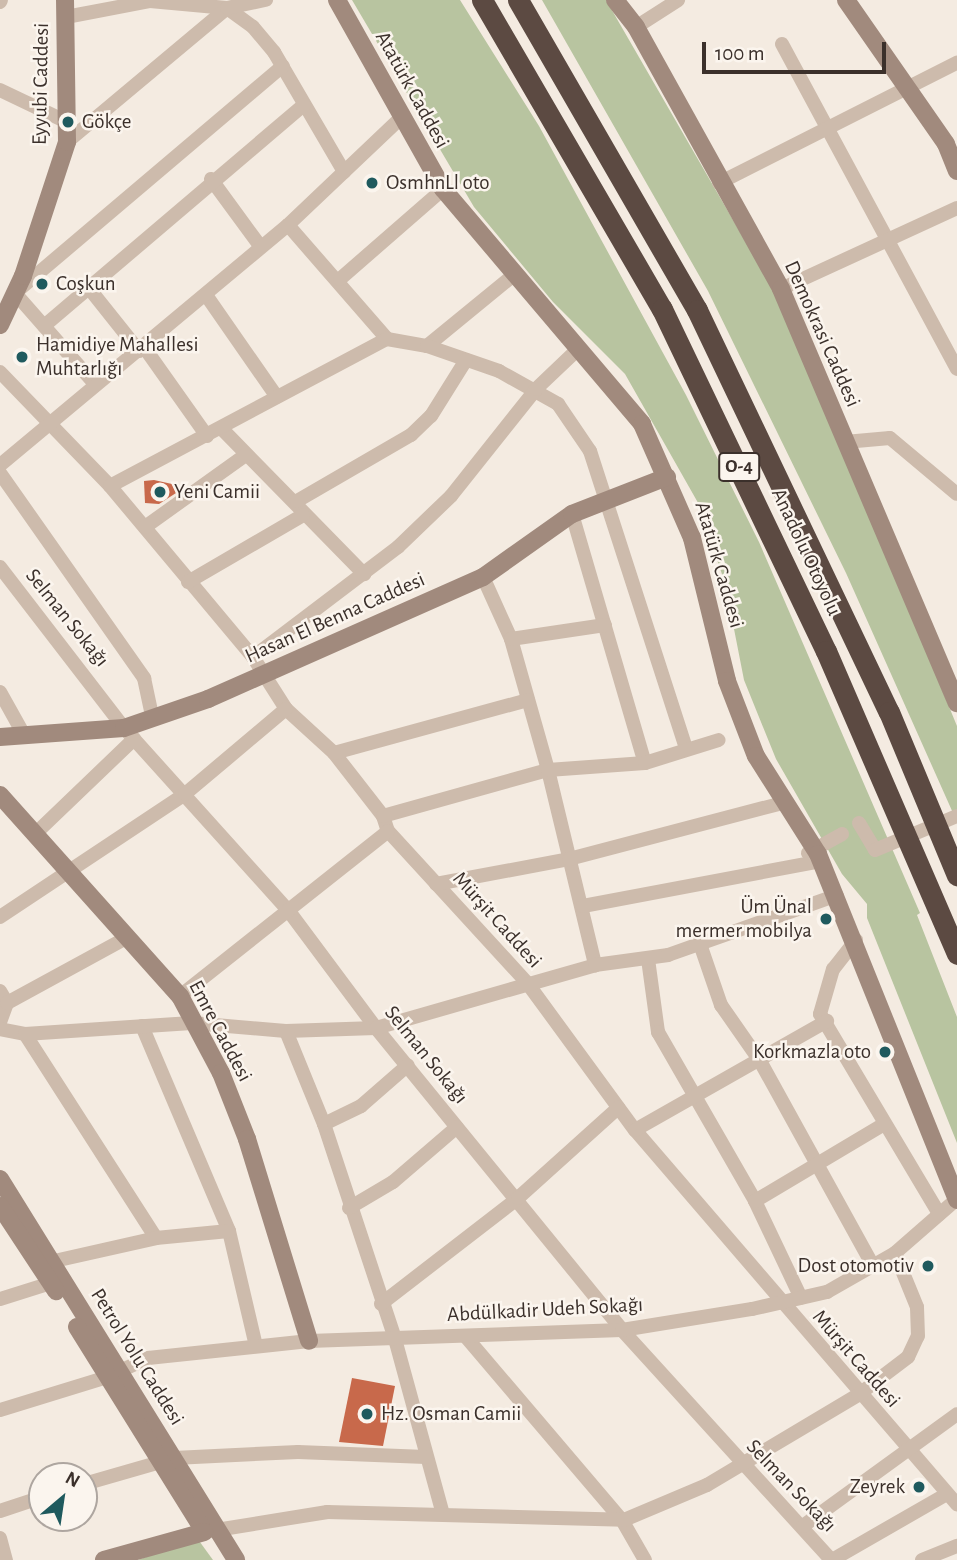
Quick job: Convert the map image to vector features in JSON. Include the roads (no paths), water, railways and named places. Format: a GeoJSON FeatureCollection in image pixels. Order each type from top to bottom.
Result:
{"type":"FeatureCollection","features":[{"type":"Feature","properties":{"kind":"highway","name":"Anadolu Otoyolu"},"geometry":{"type":"LineString","coordinates":[[482,0],[662,309],[826,651],[957,954]]}},
{"type":"Feature","properties":{"kind":"highway","name":"Anadolu Otoyolu"},"geometry":{"type":"LineString","coordinates":[[518,0],[697,310],[889,712],[957,875]]}},
{"type":"Feature","properties":{"kind":"street"},"geometry":{"type":"LineString","coordinates":[[65,9],[150,1],[227,8],[266,0]]}},
{"type":"Feature","properties":{"kind":"street","name":"Atatürk Caddesi"},"geometry":{"type":"LineString","coordinates":[[337,0],[443,189],[642,424],[692,538],[727,681],[756,756],[821,862],[836,895],[957,1199]]}},
{"type":"Feature","properties":{"kind":"street","name":"Demokrasi Caddesi"},"geometry":{"type":"LineString","coordinates":[[615,0],[636,27],[719,183],[781,289],[957,703]]}},
{"type":"Feature","properties":{"kind":"street"},"geometry":{"type":"LineString","coordinates":[[636,27],[678,0]]}},
{"type":"Feature","properties":{"kind":"street"},"geometry":{"type":"LineString","coordinates":[[846,0],[946,144],[957,171]]}},
{"type":"Feature","properties":{"kind":"street"},"geometry":{"type":"LineString","coordinates":[[227,8],[253,27],[283,66],[344,172]]}},
{"type":"Feature","properties":{"kind":"street"},"geometry":{"type":"LineString","coordinates":[[67,142],[227,8]]}},
{"type":"Feature","properties":{"kind":"street","name":"Eyyubi Caddesi"},"geometry":{"type":"LineString","coordinates":[[0,325],[15,293],[67,142],[65,9]]}},
{"type":"Feature","properties":{"kind":"street"},"geometry":{"type":"LineString","coordinates":[[782,44],[828,124],[957,369]]}},
{"type":"Feature","properties":{"kind":"street"},"geometry":{"type":"LineString","coordinates":[[719,183],[828,124],[908,90],[957,62]]}},
{"type":"Feature","properties":{"kind":"street"},"geometry":{"type":"LineString","coordinates":[[94,383],[15,293],[283,66]]}},
{"type":"Feature","properties":{"kind":"street"},"geometry":{"type":"LineString","coordinates":[[0,90],[67,122]]}},
{"type":"Feature","properties":{"kind":"street"},"geometry":{"type":"LineString","coordinates":[[44,326],[211,179],[304,105]]}},
{"type":"Feature","properties":{"kind":"street"},"geometry":{"type":"LineString","coordinates":[[0,465],[94,383],[142,349],[260,246],[288,225],[402,117]]}},
{"type":"Feature","properties":{"kind":"street"},"geometry":{"type":"LineString","coordinates":[[211,179],[260,246]]}},
{"type":"Feature","properties":{"kind":"street"},"geometry":{"type":"LineString","coordinates":[[340,279],[443,189]]}},
{"type":"Feature","properties":{"kind":"street"},"geometry":{"type":"LineString","coordinates":[[781,289],[957,208]]}},
{"type":"Feature","properties":{"kind":"street"},"geometry":{"type":"LineString","coordinates":[[288,225],[340,279],[387,339]]}},
{"type":"Feature","properties":{"kind":"street"},"geometry":{"type":"LineString","coordinates":[[427,346],[515,274]]}},
{"type":"Feature","properties":{"kind":"street"},"geometry":{"type":"LineString","coordinates":[[88,287],[142,349],[207,436]]}},
{"type":"Feature","properties":{"kind":"street"},"geometry":{"type":"LineString","coordinates":[[206,295],[277,397]]}},
{"type":"Feature","properties":{"kind":"street"},"geometry":{"type":"LineString","coordinates":[[110,486],[223,430],[277,397],[387,339],[427,346],[466,360],[558,404],[572,421],[608,497],[686,749]]}},
{"type":"Feature","properties":{"kind":"street"},"geometry":{"type":"LineString","coordinates":[[253,657],[364,574],[451,496],[534,392],[579,348]]}},
{"type":"Feature","properties":{"kind":"street"},"geometry":{"type":"LineString","coordinates":[[188,582],[411,435],[431,416],[466,360]]}},
{"type":"Feature","properties":{"kind":"street","name":"Mürşit Caddesi"},"geometry":{"type":"LineString","coordinates":[[0,372],[110,486],[145,527],[253,657],[286,709],[334,753],[383,816],[388,831],[528,984],[635,1130],[858,1395],[952,1500]]}},
{"type":"Feature","properties":{"kind":"street"},"geometry":{"type":"LineString","coordinates":[[223,430],[244,456],[300,508],[364,574]]}},
{"type":"Feature","properties":{"kind":"street"},"geometry":{"type":"LineString","coordinates":[[845,442],[890,438],[957,494]]}},
{"type":"Feature","properties":{"kind":"street"},"geometry":{"type":"LineString","coordinates":[[145,527],[244,456]]}},
{"type":"Feature","properties":{"kind":"street"},"geometry":{"type":"LineString","coordinates":[[0,473],[144,678],[152,716]]}},
{"type":"Feature","properties":{"kind":"street","name":"Hasan El Benna Caddesi"},"geometry":{"type":"LineString","coordinates":[[0,737],[129,734],[152,716],[262,675],[483,577],[572,514],[608,497],[667,477]]}},
{"type":"Feature","properties":{"kind":"street"},"geometry":{"type":"LineString","coordinates":[[572,514],[645,763]]}},
{"type":"Feature","properties":{"kind":"street","name":"Selman Sokağı"},"geometry":{"type":"LineString","coordinates":[[0,567],[129,734],[288,910],[376,1028],[518,1198],[622,1330],[741,1465],[803,1526],[832,1560]]}},
{"type":"Feature","properties":{"kind":"street"},"geometry":{"type":"LineString","coordinates":[[483,577],[511,639],[548,770],[583,906],[595,965]]}},
{"type":"Feature","properties":{"kind":"street"},"geometry":{"type":"LineString","coordinates":[[511,639],[606,625]]}},
{"type":"Feature","properties":{"kind":"street"},"geometry":{"type":"LineString","coordinates":[[0,692],[24,735]]}},
{"type":"Feature","properties":{"kind":"street"},"geometry":{"type":"LineString","coordinates":[[334,753],[528,700]]}},
{"type":"Feature","properties":{"kind":"street"},"geometry":{"type":"LineString","coordinates":[[0,917],[71,873],[185,794],[286,709]]}},
{"type":"Feature","properties":{"kind":"street"},"geometry":{"type":"LineString","coordinates":[[36,833],[129,734]]}},
{"type":"Feature","properties":{"kind":"street"},"geometry":{"type":"LineString","coordinates":[[383,816],[548,770],[645,763],[719,740]]}},
{"type":"Feature","properties":{"kind":"street","name":"Emre Caddesi"},"geometry":{"type":"LineString","coordinates":[[0,795],[180,996],[221,1073],[247,1139],[309,1340]]}},
{"type":"Feature","properties":{"kind":"street"},"geometry":{"type":"LineString","coordinates":[[436,884],[569,859],[786,802]]}},
{"type":"Feature","properties":{"kind":"street"},"geometry":{"type":"LineString","coordinates":[[859,824],[875,850],[957,816]]}},
{"type":"Feature","properties":{"kind":"street"},"geometry":{"type":"LineString","coordinates":[[180,996],[388,831]]}},
{"type":"Feature","properties":{"kind":"street"},"geometry":{"type":"LineString","coordinates":[[804,856],[842,834]]}},
{"type":"Feature","properties":{"kind":"street"},"geometry":{"type":"LineString","coordinates":[[583,906],[821,862]]}},
{"type":"Feature","properties":{"kind":"street"},"geometry":{"type":"LineString","coordinates":[[0,1030],[25,1034],[192,1023],[286,1031],[376,1028],[595,965],[648,959],[700,944],[836,895]]}},
{"type":"Feature","properties":{"kind":"street"},"geometry":{"type":"LineString","coordinates":[[0,1022],[4,997],[128,937]]}},
{"type":"Feature","properties":{"kind":"street"},"geometry":{"type":"LineString","coordinates":[[856,940],[843,952],[824,988],[820,1014],[827,1021],[884,1124],[939,1214]]}},
{"type":"Feature","properties":{"kind":"street"},"geometry":{"type":"LineString","coordinates":[[700,944],[721,1005],[760,1061],[873,1266]]}},
{"type":"Feature","properties":{"kind":"street"},"geometry":{"type":"LineString","coordinates":[[648,959],[658,1032],[692,1100],[755,1202],[801,1297]]}},
{"type":"Feature","properties":{"kind":"street"},"geometry":{"type":"LineString","coordinates":[[635,1130],[827,1021]]}},
{"type":"Feature","properties":{"kind":"street"},"geometry":{"type":"LineString","coordinates":[[142,1026],[229,1231],[256,1346]]}},
{"type":"Feature","properties":{"kind":"street"},"geometry":{"type":"LineString","coordinates":[[286,1031],[324,1124],[349,1208],[395,1339],[442,1511]]}},
{"type":"Feature","properties":{"kind":"street"},"geometry":{"type":"LineString","coordinates":[[25,1034],[156,1238]]}},
{"type":"Feature","properties":{"kind":"street"},"geometry":{"type":"LineString","coordinates":[[324,1124],[360,1106],[408,1065]]}},
{"type":"Feature","properties":{"kind":"street"},"geometry":{"type":"LineString","coordinates":[[381,1304],[518,1198],[618,1108]]}},
{"type":"Feature","properties":{"kind":"street"},"geometry":{"type":"LineString","coordinates":[[755,1202],[814,1162],[884,1124]]}},
{"type":"Feature","properties":{"kind":"street"},"geometry":{"type":"LineString","coordinates":[[349,1208],[393,1182],[457,1127]]}},
{"type":"Feature","properties":{"kind":"street","name":"Petrol Yolu Caddesi"},"geometry":{"type":"LineString","coordinates":[[0,1179],[44,1263],[210,1531],[223,1560]]}},
{"type":"Feature","properties":{"kind":"street","name":"Abdülkadir Udeh Sokağı"},"geometry":{"type":"LineString","coordinates":[[0,1410],[113,1375],[148,1357],[309,1340],[622,1330],[827,1293],[895,1252],[957,1199]]}},
{"type":"Feature","properties":{"kind":"street","name":"Petrol Yolu Caddesi"},"geometry":{"type":"LineString","coordinates":[[0,1206],[44,1263],[51,1283],[113,1375]]}},
{"type":"Feature","properties":{"kind":"street"},"geometry":{"type":"LineString","coordinates":[[44,1263],[156,1238],[229,1231]]}},
{"type":"Feature","properties":{"kind":"street"},"geometry":{"type":"LineString","coordinates":[[104,1560],[210,1531],[327,1512],[442,1511],[622,1520],[741,1465],[858,1395],[908,1357],[918,1336],[910,1281],[895,1252]]}},
{"type":"Feature","properties":{"kind":"street"},"geometry":{"type":"LineString","coordinates":[[0,1299],[51,1283]]}},
{"type":"Feature","properties":{"kind":"street"},"geometry":{"type":"LineString","coordinates":[[466,1337],[622,1520],[645,1560]]}},
{"type":"Feature","properties":{"kind":"street"},"geometry":{"type":"LineString","coordinates":[[803,1526],[909,1452],[957,1414]]}},
{"type":"Feature","properties":{"kind":"street"},"geometry":{"type":"LineString","coordinates":[[98,1480],[166,1459],[298,1452],[426,1457]]}},
{"type":"Feature","properties":{"kind":"street"},"geometry":{"type":"LineString","coordinates":[[832,1560],[952,1500]]}},
{"type":"Feature","properties":{"kind":"street"},"geometry":{"type":"LineString","coordinates":[[0,1511],[28,1502]]}},
{"type":"Feature","properties":{"kind":"street","name":"Petrol Yolu Caddesi"},"geometry":{"type":"LineString","coordinates":[[210,1531],[236,1560]]}},
{"type":"Feature","properties":{"kind":"street"},"geometry":{"type":"LineString","coordinates":[[0,1538],[6,1560]]}},
{"type":"Feature","properties":{"kind":"street"},"geometry":{"type":"LineString","coordinates":[[922,1560],[957,1546]]}},
{"type":"Feature","properties":{"kind":"place","name":"Gökçe"},"geometry":{"type":"Point","coordinates":[68,122]}},
{"type":"Feature","properties":{"kind":"place","name":"OsmhnLl oto"},"geometry":{"type":"Point","coordinates":[372,183]}},
{"type":"Feature","properties":{"kind":"place","name":"Coşkun"},"geometry":{"type":"Point","coordinates":[42,284]}},
{"type":"Feature","properties":{"kind":"place","name":"Hamidiye Mahallesi Muhtarlığı"},"geometry":{"type":"Point","coordinates":[22,357]}},
{"type":"Feature","properties":{"kind":"place","name":"Yeni Camii"},"geometry":{"type":"Point","coordinates":[160,492]}},
{"type":"Feature","properties":{"kind":"place","name":"Üm Ünal mermer mobilya"},"geometry":{"type":"Point","coordinates":[826,919]}},
{"type":"Feature","properties":{"kind":"place","name":"Korkmazla oto"},"geometry":{"type":"Point","coordinates":[885,1052]}},
{"type":"Feature","properties":{"kind":"place","name":"Dost otomotiv"},"geometry":{"type":"Point","coordinates":[928,1266]}},
{"type":"Feature","properties":{"kind":"place","name":"Hz. Osman Camii"},"geometry":{"type":"Point","coordinates":[367,1414]}},
{"type":"Feature","properties":{"kind":"place","name":"Zeyrek"},"geometry":{"type":"Point","coordinates":[919,1487]}}]}
